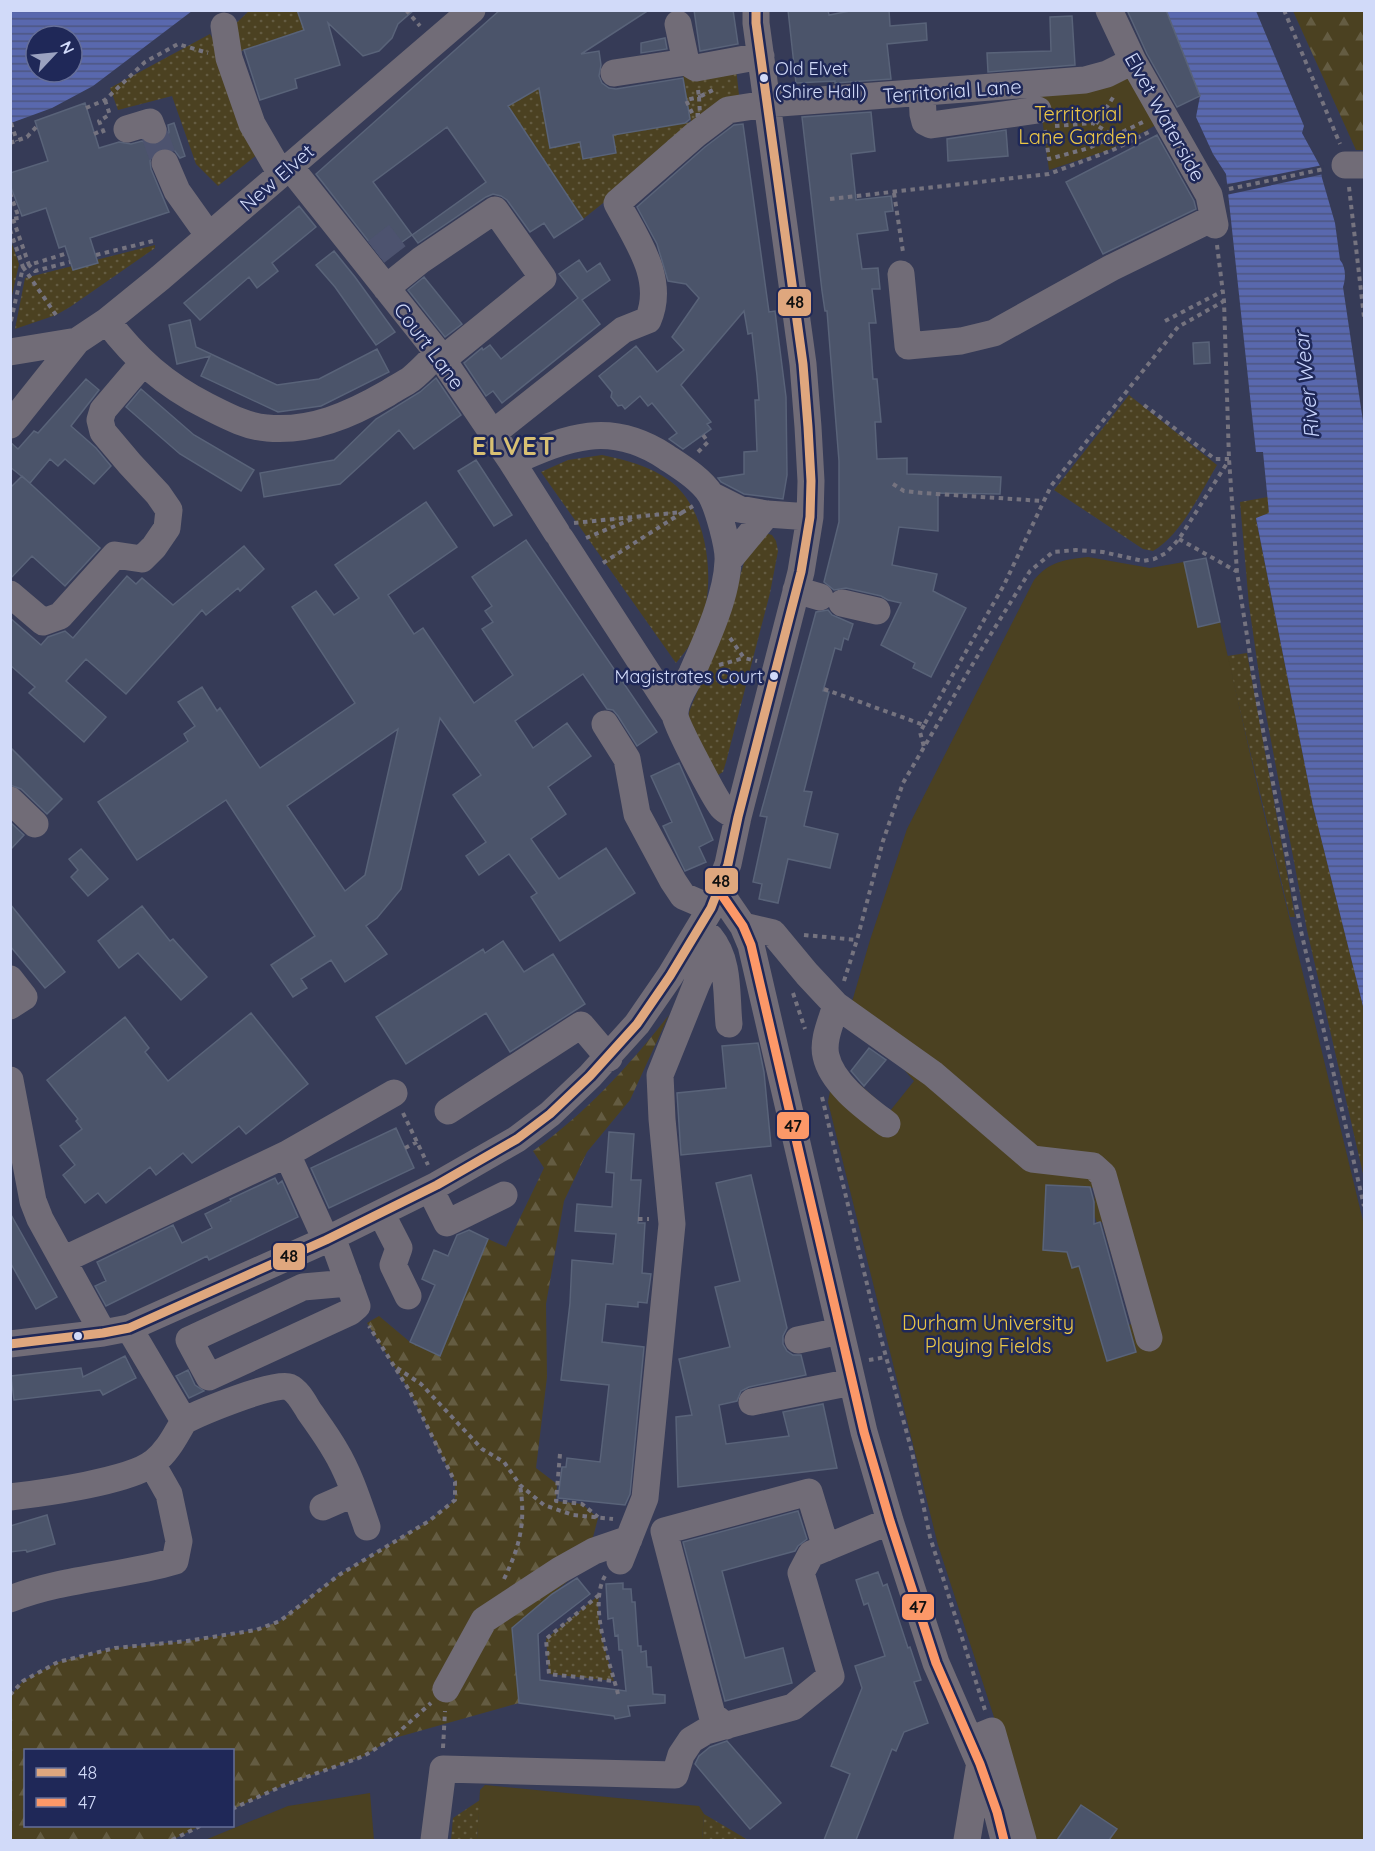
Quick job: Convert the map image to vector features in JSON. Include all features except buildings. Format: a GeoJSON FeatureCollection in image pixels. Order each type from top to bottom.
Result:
{"type":"FeatureCollection","features":[{"type":"Feature","properties":{"kind":"street","name":"New Elvet"},"geometry":{"type":"LineString","coordinates":[[77,341],[107,321],[209,236],[472,10]]}},
{"type":"Feature","properties":{"kind":"street"},"geometry":{"type":"LineString","coordinates":[[756,10],[803,364],[810,459],[810,517],[805,552],[820,597]]}},
{"type":"Feature","properties":{"kind":"street","name":"Elvet Waterside"},"geometry":{"type":"LineString","coordinates":[[1109,10],[1158,121],[1209,195],[1214,222]]}},
{"type":"Feature","properties":{"kind":"street"},"geometry":{"type":"LineString","coordinates":[[678,24],[686,62]]}},
{"type":"Feature","properties":{"kind":"street","name":"Court Lane"},"geometry":{"type":"LineString","coordinates":[[224,26],[229,58],[252,124],[286,171],[370,256],[386,288],[440,357],[512,462],[675,715],[712,793],[724,809],[738,817]]}},
{"type":"Feature","properties":{"kind":"street"},"geometry":{"type":"LineString","coordinates":[[614,73],[686,62],[696,68],[761,56]]}},
{"type":"Feature","properties":{"kind":"street","name":"Territorial Lane"},"geometry":{"type":"LineString","coordinates":[[492,434],[623,330],[648,320],[654,306],[655,288],[645,255],[617,203],[695,135],[728,110],[767,104],[1084,80],[1107,74],[1133,61]]}},
{"type":"Feature","properties":{"kind":"street"},"geometry":{"type":"LineString","coordinates":[[922,94],[925,122],[931,125],[1038,110]]}},
{"type":"Feature","properties":{"kind":"street"},"geometry":{"type":"LineString","coordinates":[[165,163],[177,191],[209,236]]}},
{"type":"Feature","properties":{"kind":"street"},"geometry":{"type":"LineString","coordinates":[[107,321],[142,363],[184,395],[227,417],[264,428],[296,429],[351,414],[411,379],[543,278],[495,210],[422,260],[386,288]]}},
{"type":"Feature","properties":{"kind":"street"},"geometry":{"type":"LineString","coordinates":[[901,274],[908,346],[961,341],[994,333],[1111,268],[1214,222]]}},
{"type":"Feature","properties":{"kind":"street"},"geometry":{"type":"LineString","coordinates":[[10,352],[77,341]]}},
{"type":"Feature","properties":{"kind":"street"},"geometry":{"type":"LineString","coordinates":[[10,425],[77,341]]}},
{"type":"Feature","properties":{"kind":"street"},"geometry":{"type":"LineString","coordinates":[[10,594],[43,622],[60,616],[115,555],[142,559],[167,528],[169,510],[158,494],[103,432],[100,420],[103,410],[142,363]]}},
{"type":"Feature","properties":{"kind":"street"},"geometry":{"type":"LineString","coordinates":[[512,462],[564,440],[590,435],[619,437],[663,454],[683,468],[711,495],[739,509],[767,514],[810,517]]}},
{"type":"Feature","properties":{"kind":"street"},"geometry":{"type":"LineString","coordinates":[[675,715],[679,697],[692,673],[714,616],[729,560],[725,536],[711,495]]}},
{"type":"Feature","properties":{"kind":"street"},"geometry":{"type":"LineString","coordinates":[[729,560],[767,514]]}},
{"type":"Feature","properties":{"kind":"street"},"geometry":{"type":"LineString","coordinates":[[820,597],[877,611]]}},
{"type":"Feature","properties":{"kind":"street"},"geometry":{"type":"LineString","coordinates":[[446,1689],[484,1620],[560,1570],[594,1551],[629,1540],[645,1498],[672,1224],[660,1075],[697,983],[711,917],[728,864],[778,665],[820,597]]}},
{"type":"Feature","properties":{"kind":"street"},"geometry":{"type":"LineString","coordinates":[[605,724],[627,759],[637,814],[683,896],[711,917],[773,933],[836,1005],[933,1074],[1032,1159],[1093,1166],[1102,1175],[1149,1338]]}},
{"type":"Feature","properties":{"kind":"street"},"geometry":{"type":"LineString","coordinates":[[10,800],[35,824]]}},
{"type":"Feature","properties":{"kind":"street"},"geometry":{"type":"LineString","coordinates":[[711,917],[722,957],[729,1024]]}},
{"type":"Feature","properties":{"kind":"street"},"geometry":{"type":"LineString","coordinates":[[10,1344],[116,1331],[329,1238],[434,1187],[517,1139],[550,1114],[609,1058],[638,1024],[711,917]]}},
{"type":"Feature","properties":{"kind":"street"},"geometry":{"type":"LineString","coordinates":[[743,926],[751,945],[762,990],[864,1432],[890,1521],[936,1663],[981,1745],[1023,1840]]}},
{"type":"Feature","properties":{"kind":"street"},"geometry":{"type":"LineString","coordinates":[[10,979],[24,997],[10,1006]]}},
{"type":"Feature","properties":{"kind":"street"},"geometry":{"type":"LineString","coordinates":[[836,1005],[826,1041],[826,1055],[834,1073],[851,1096],[887,1124]]}},
{"type":"Feature","properties":{"kind":"street"},"geometry":{"type":"LineString","coordinates":[[448,1111],[581,1025],[609,1058]]}},
{"type":"Feature","properties":{"kind":"street"},"geometry":{"type":"LineString","coordinates":[[10,1080],[17,1156],[40,1219],[63,1260],[184,1421]]}},
{"type":"Feature","properties":{"kind":"street"},"geometry":{"type":"LineString","coordinates":[[63,1260],[287,1154],[394,1093]]}},
{"type":"Feature","properties":{"kind":"street"},"geometry":{"type":"LineString","coordinates":[[287,1154],[329,1238],[348,1280],[357,1306],[350,1312],[209,1377],[189,1340],[303,1287],[338,1284],[348,1280]]}},
{"type":"Feature","properties":{"kind":"street"},"geometry":{"type":"LineString","coordinates":[[434,1187],[447,1223],[504,1195]]}},
{"type":"Feature","properties":{"kind":"street"},"geometry":{"type":"LineString","coordinates":[[381,1213],[399,1248],[393,1265],[408,1296]]}},
{"type":"Feature","properties":{"kind":"street"},"geometry":{"type":"LineString","coordinates":[[798,1340],[840,1331]]}},
{"type":"Feature","properties":{"kind":"street"},"geometry":{"type":"LineString","coordinates":[[752,1402],[852,1382]]}},
{"type":"Feature","properties":{"kind":"street"},"geometry":{"type":"LineString","coordinates":[[10,1497],[124,1476],[152,1464],[168,1449],[184,1421],[201,1412],[277,1386],[288,1387],[300,1396],[336,1451],[367,1527]]}},
{"type":"Feature","properties":{"kind":"street"},"geometry":{"type":"LineString","coordinates":[[10,1599],[31,1591],[146,1570],[175,1562],[179,1540],[169,1494],[152,1464]]}},
{"type":"Feature","properties":{"kind":"street"},"geometry":{"type":"LineString","coordinates":[[726,1726],[712,1715],[664,1531],[809,1492],[826,1548]]}},
{"type":"Feature","properties":{"kind":"street"},"geometry":{"type":"LineString","coordinates":[[323,1507],[355,1493]]}},
{"type":"Feature","properties":{"kind":"street"},"geometry":{"type":"LineString","coordinates":[[434,1840],[443,1768],[675,1775],[681,1755],[691,1740],[706,1731],[792,1707],[831,1676],[801,1573],[811,1554],[890,1521]]}},
{"type":"Feature","properties":{"kind":"street"},"geometry":{"type":"LineString","coordinates":[[967,1840],[981,1745]]}},
{"type":"Feature","properties":{"kind":"street"},"geometry":{"type":"LineString","coordinates":[[981,1745],[1004,1840]]}},
{"type":"Feature","properties":{"kind":"path"},"geometry":{"type":"LineString","coordinates":[[1284,10],[1337,135],[1347,166],[1365,317]]}},
{"type":"Feature","properties":{"kind":"path"},"geometry":{"type":"LineString","coordinates":[[87,108],[105,100],[145,62],[178,44],[229,58]]}},
{"type":"Feature","properties":{"kind":"path"},"geometry":{"type":"LineString","coordinates":[[1104,98],[1125,95]]}},
{"type":"Feature","properties":{"kind":"path"},"geometry":{"type":"LineString","coordinates":[[1096,124],[1114,96]]}},
{"type":"Feature","properties":{"kind":"path"},"geometry":{"type":"LineString","coordinates":[[686,100],[699,97]]}},
{"type":"Feature","properties":{"kind":"path"},"geometry":{"type":"LineString","coordinates":[[94,134],[117,124],[105,100]]}},
{"type":"Feature","properties":{"kind":"path"},"geometry":{"type":"LineString","coordinates":[[1114,136],[1096,124],[1045,127],[1049,159],[1089,148],[1114,136],[1158,121]]}},
{"type":"Feature","properties":{"kind":"path"},"geometry":{"type":"LineString","coordinates":[[830,200],[1049,174],[1115,149],[1158,121]]}},
{"type":"Feature","properties":{"kind":"path"},"geometry":{"type":"LineString","coordinates":[[11,123],[17,141]]}},
{"type":"Feature","properties":{"kind":"path"},"geometry":{"type":"LineString","coordinates":[[10,143],[27,137],[37,126]]}},
{"type":"Feature","properties":{"kind":"path"},"geometry":{"type":"LineString","coordinates":[[1222,191],[1347,166]]}},
{"type":"Feature","properties":{"kind":"path"},"geometry":{"type":"LineString","coordinates":[[10,193],[19,218],[12,219],[29,265],[35,271],[70,262]]}},
{"type":"Feature","properties":{"kind":"path"},"geometry":{"type":"LineString","coordinates":[[894,193],[906,265],[901,274]]}},
{"type":"Feature","properties":{"kind":"path"},"geometry":{"type":"LineString","coordinates":[[1214,222],[1224,301],[1229,459],[1237,572],[1256,693],[1301,931],[1365,1206]]}},
{"type":"Feature","properties":{"kind":"path"},"geometry":{"type":"LineString","coordinates":[[11,233],[23,267],[56,315]]}},
{"type":"Feature","properties":{"kind":"path"},"geometry":{"type":"LineString","coordinates":[[96,255],[157,240]]}},
{"type":"Feature","properties":{"kind":"path"},"geometry":{"type":"LineString","coordinates":[[23,267],[68,253]]}},
{"type":"Feature","properties":{"kind":"path"},"geometry":{"type":"LineString","coordinates":[[10,325],[23,267]]}},
{"type":"Feature","properties":{"kind":"path"},"geometry":{"type":"LineString","coordinates":[[1166,321],[1223,291]]}},
{"type":"Feature","properties":{"kind":"path"},"geometry":{"type":"LineString","coordinates":[[924,747],[920,732],[1004,585],[1051,486],[1178,327],[1224,301]]}},
{"type":"Feature","properties":{"kind":"path"},"geometry":{"type":"LineString","coordinates":[[1144,405],[1215,459],[1229,459]]}},
{"type":"Feature","properties":{"kind":"path"},"geometry":{"type":"LineString","coordinates":[[836,1005],[857,940],[893,809],[903,783],[1030,571],[1053,552],[1076,550],[1103,552],[1143,561],[1166,553],[1179,539],[1229,459]]}},
{"type":"Feature","properties":{"kind":"path"},"geometry":{"type":"LineString","coordinates":[[892,483],[904,491],[1043,501]]}},
{"type":"Feature","properties":{"kind":"path"},"geometry":{"type":"LineString","coordinates":[[585,575],[711,495]]}},
{"type":"Feature","properties":{"kind":"path"},"geometry":{"type":"LineString","coordinates":[[559,536],[636,517],[683,512]]}},
{"type":"Feature","properties":{"kind":"path"},"geometry":{"type":"LineString","coordinates":[[559,536],[608,518],[636,517]]}},
{"type":"Feature","properties":{"kind":"path"},"geometry":{"type":"LineString","coordinates":[[1179,539],[1237,572]]}},
{"type":"Feature","properties":{"kind":"path"},"geometry":{"type":"LineString","coordinates":[[714,616],[744,658],[778,665]]}},
{"type":"Feature","properties":{"kind":"path"},"geometry":{"type":"LineString","coordinates":[[824,689],[924,725]]}},
{"type":"Feature","properties":{"kind":"path"},"geometry":{"type":"LineString","coordinates":[[773,933],[857,940]]}},
{"type":"Feature","properties":{"kind":"path"},"geometry":{"type":"LineString","coordinates":[[791,990],[806,1032]]}},
{"type":"Feature","properties":{"kind":"path"},"geometry":{"type":"LineString","coordinates":[[826,1055],[819,1088],[912,1452],[930,1537],[981,1745]]}},
{"type":"Feature","properties":{"kind":"path"},"geometry":{"type":"LineString","coordinates":[[394,1093],[417,1142],[434,1187]]}},
{"type":"Feature","properties":{"kind":"path"},"geometry":{"type":"LineString","coordinates":[[405,1148],[417,1142]]}},
{"type":"Feature","properties":{"kind":"path"},"geometry":{"type":"LineString","coordinates":[[10,1695],[23,1680],[58,1662],[115,1648],[187,1641],[256,1630],[280,1621],[339,1575],[429,1521],[455,1500],[455,1482],[409,1390],[367,1323]]}},
{"type":"Feature","properties":{"kind":"path"},"geometry":{"type":"LineString","coordinates":[[393,1365],[421,1384],[482,1449],[504,1462],[520,1485],[544,1505],[573,1515],[598,1518]]}},
{"type":"Feature","properties":{"kind":"path"},"geometry":{"type":"LineString","coordinates":[[560,1454],[556,1501],[582,1504],[629,1540],[603,1577],[599,1595],[603,1635],[618,1694]]}},
{"type":"Feature","properties":{"kind":"path"},"geometry":{"type":"LineString","coordinates":[[501,1584],[515,1554],[522,1529],[524,1505],[520,1485]]}},
{"type":"Feature","properties":{"kind":"path"},"geometry":{"type":"LineString","coordinates":[[599,1595],[546,1639],[549,1674],[614,1681]]}},
{"type":"Feature","properties":{"kind":"path"},"geometry":{"type":"LineString","coordinates":[[443,1768],[446,1689]]}},
{"type":"Feature","properties":{"kind":"path"},"geometry":{"type":"LineString","coordinates":[[234,1808],[282,1786],[364,1756],[391,1740],[446,1689]]}},
{"type":"Feature","properties":{"kind":"path"},"geometry":{"type":"LineString","coordinates":[[172,1840],[198,1827]]}},
{"type":"Feature","properties":{"kind":"green space"},"geometry":{"type":"Polygon","coordinates":[[[250,10],[297,11],[304,30],[232,54],[228,31],[250,10]]]}},
{"type":"Feature","properties":{"kind":"green space"},"geometry":{"type":"Polygon","coordinates":[[[1293,11],[1364,11],[1364,150],[1356,150],[1293,11]]]}},
{"type":"Feature","properties":{"kind":"green space"},"geometry":{"type":"Polygon","coordinates":[[[210,34],[227,63],[258,154],[218,186],[196,164],[172,96],[118,110],[110,88],[210,34]]]}},
{"type":"Feature","properties":{"kind":"green space"},"geometry":{"type":"Polygon","coordinates":[[[736,68],[739,95],[583,219],[508,106],[555,79],[540,94],[550,147],[580,142],[584,159],[615,153],[613,135],[691,122],[683,76],[736,68]]]}},
{"type":"Feature","properties":{"kind":"green space","name":"Territorial Lane Garden"},"geometry":{"type":"Polygon","coordinates":[[[1126,77],[1132,79],[1160,123],[1109,150],[1049,170],[1039,96],[1126,77]]]}},
{"type":"Feature","properties":{"kind":"green space"},"geometry":{"type":"Polygon","coordinates":[[[10,242],[19,264],[11,300],[10,242]]]}},
{"type":"Feature","properties":{"kind":"green space"},"geometry":{"type":"Polygon","coordinates":[[[155,245],[155,248],[70,307],[56,315],[15,329],[25,278],[155,245]]]}},
{"type":"Feature","properties":{"kind":"green space"},"geometry":{"type":"Polygon","coordinates":[[[1129,395],[1217,465],[1181,524],[1163,544],[1153,551],[1143,549],[1054,490],[1129,395]]]}},
{"type":"Feature","properties":{"kind":"green space"},"geometry":{"type":"Polygon","coordinates":[[[602,455],[629,461],[670,481],[683,493],[693,508],[700,526],[708,565],[706,603],[697,632],[676,663],[541,472],[568,460],[602,455]]]}},
{"type":"Feature","properties":{"kind":"green space"},"geometry":{"type":"Polygon","coordinates":[[[1268,497],[1269,513],[1256,519],[1313,806],[1364,1010],[1364,1178],[1307,930],[1261,688],[1249,605],[1240,502],[1268,497]]]}},
{"type":"Feature","properties":{"kind":"green space"},"geometry":{"type":"Polygon","coordinates":[[[765,533],[772,535],[778,551],[770,593],[726,762],[723,772],[718,775],[689,721],[689,712],[728,616],[746,556],[765,533]]]}},
{"type":"Feature","properties":{"kind":"green space","name":"Durham University Playing Fields"},"geometry":{"type":"Polygon","coordinates":[[[1088,557],[1150,568],[1184,562],[1198,627],[1220,622],[1364,1225],[1364,1840],[1034,1840],[938,1545],[828,1102],[835,1063],[890,1111],[914,1081],[881,1043],[847,1019],[870,940],[907,829],[1034,580],[1052,565],[1088,557]],[[1046,1185],[1043,1250],[1067,1252],[1072,1268],[1079,1266],[1107,1360],[1136,1352],[1128,1325],[1132,1324],[1102,1222],[1097,1223],[1094,1214],[1095,1188],[1046,1185]]]}},
{"type":"Feature","properties":{"kind":"green space"},"geometry":{"type":"Polygon","coordinates":[[[1247,653],[1295,917],[1290,917],[1227,656],[1247,653]]]}},
{"type":"Feature","properties":{"kind":"green space"},"geometry":{"type":"Polygon","coordinates":[[[669,1015],[630,1100],[587,1152],[564,1201],[546,1304],[547,1377],[536,1468],[557,1484],[556,1501],[582,1504],[598,1518],[591,1545],[575,1575],[512,1628],[519,1703],[391,1739],[364,1756],[282,1786],[234,1809],[234,1749],[24,1749],[24,1827],[198,1827],[172,1840],[11,1840],[11,1695],[23,1681],[58,1662],[115,1648],[187,1641],[256,1630],[280,1621],[339,1575],[429,1521],[455,1500],[455,1482],[409,1390],[367,1323],[379,1316],[410,1342],[440,1356],[488,1239],[506,1247],[544,1168],[533,1151],[589,1105],[638,1053],[669,1015]]]}},
{"type":"Feature","properties":{"kind":"green space"},"geometry":{"type":"Polygon","coordinates":[[[599,1595],[600,1627],[614,1681],[549,1674],[546,1639],[599,1595]]]}},
{"type":"Feature","properties":{"kind":"green space"},"geometry":{"type":"Polygon","coordinates":[[[485,1785],[699,1806],[704,1814],[702,1840],[477,1840],[480,1790],[485,1785]]]}},
{"type":"Feature","properties":{"kind":"green space"},"geometry":{"type":"Polygon","coordinates":[[[370,1793],[374,1840],[205,1840],[288,1806],[370,1793]]]}},
{"type":"Feature","properties":{"kind":"green space"},"geometry":{"type":"Polygon","coordinates":[[[480,1800],[477,1840],[451,1840],[453,1818],[480,1800]]]}},
{"type":"Feature","properties":{"kind":"green space"},"geometry":{"type":"Polygon","coordinates":[[[704,1814],[748,1840],[702,1840],[704,1814]]]}},
{"type":"Feature","properties":{"kind":"water"},"geometry":{"type":"Polygon","coordinates":[[[11,10],[192,10],[93,86],[52,108],[11,123],[11,10]]]}},
{"type":"Feature","properties":{"kind":"water","name":"River Wear"},"geometry":{"type":"Polygon","coordinates":[[[1166,11],[1256,11],[1304,126],[1302,133],[1320,166],[1335,223],[1340,260],[1345,276],[1343,287],[1364,428],[1364,1010],[1313,806],[1256,518],[1269,513],[1263,452],[1256,452],[1226,174],[1213,154],[1196,117],[1200,96],[1166,11]]]}},
{"type":"Feature","properties":{"kind":"pier"},"geometry":{"type":"Polygon","coordinates":[[[1323,165],[1324,174],[1226,195],[1224,185],[1323,165]]]}},
{"type":"Feature","properties":{"kind":"tunnel"},"geometry":{"type":"LineString","coordinates":[[153,130],[165,163]]}},
{"type":"Feature","properties":{"kind":"tunnel"},"geometry":{"type":"LineString","coordinates":[[376,252],[407,228]]}},
{"type":"Feature","properties":{"kind":"transit line","name":"48"},"geometry":{"type":"LineString","coordinates":[[10,1344],[129,1328],[326,1240],[437,1185],[517,1139],[550,1114],[590,1076],[637,1024],[670,976],[711,908],[728,864],[801,572],[810,517],[811,481],[803,364],[756,10]]}},
{"type":"Feature","properties":{"kind":"transit line","name":"47"},"geometry":{"type":"LineString","coordinates":[[719,891],[743,926],[751,945],[864,1432],[890,1521],[936,1663],[980,1764],[1004,1840]]}},
{"type":"Feature","properties":{"kind":"place","name":"Old Elvet (Shire Hall)"},"geometry":{"type":"Point","coordinates":[764,78]}},
{"type":"Feature","properties":{"kind":"place","name":"Magistrates Court"},"geometry":{"type":"Point","coordinates":[774,676]}},
{"type":"Feature","properties":{"kind":"district","name":"ELVET"},"geometry":{"type":"Point","coordinates":[514,446]}}]}
